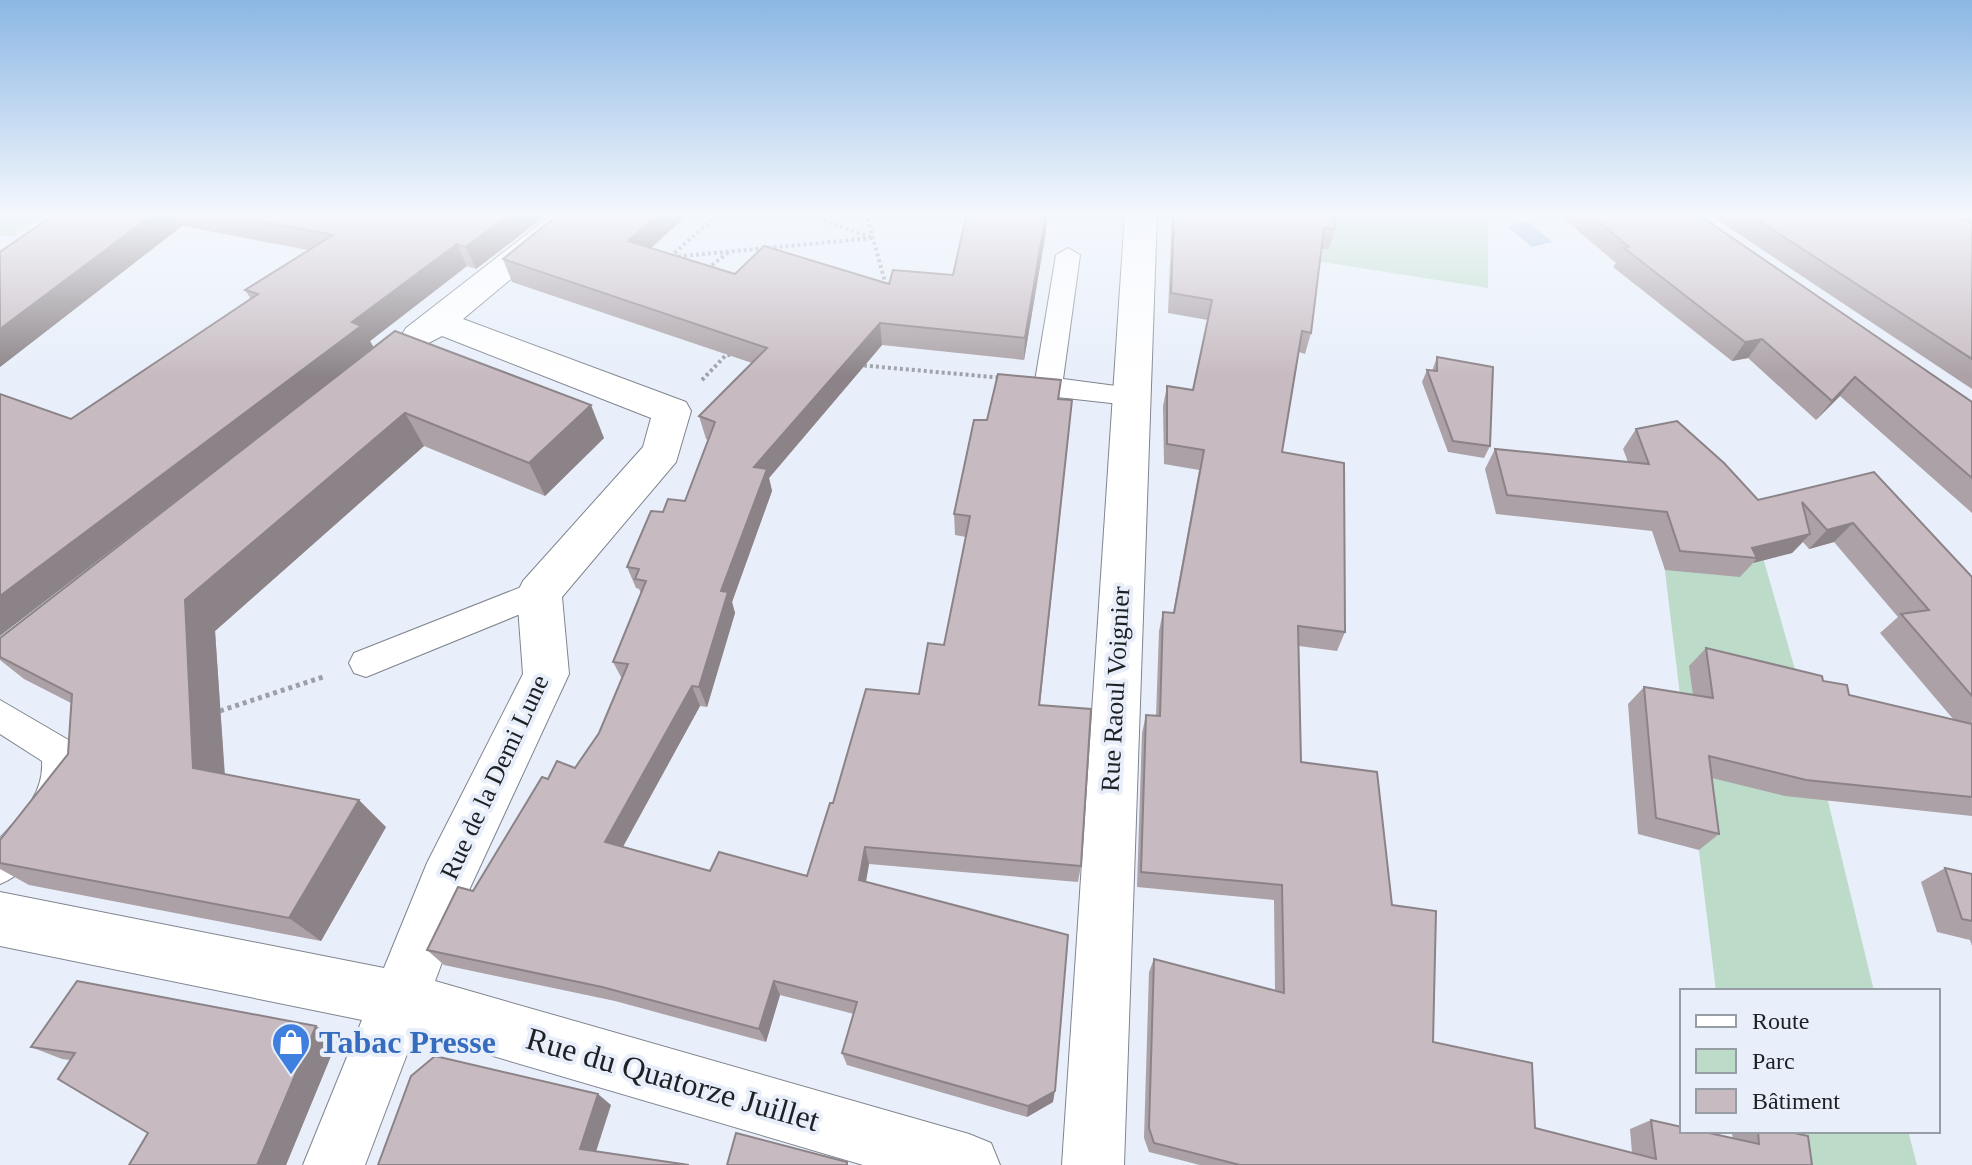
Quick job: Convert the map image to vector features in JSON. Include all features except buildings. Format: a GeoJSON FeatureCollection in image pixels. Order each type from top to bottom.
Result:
{"type":"FeatureCollection","features":[{"type":"Feature","properties":{"kind":"street"},"geometry":{"type":"LineString","coordinates":[[388,362],[506,267]]}},
{"type":"Feature","properties":{"kind":"street","name":"Rue Raoul Voignier"},"geometry":{"type":"LineString","coordinates":[[1093,1165],[1137,267]]}},
{"type":"Feature","properties":{"kind":"street"},"geometry":{"type":"LineString","coordinates":[[438,322],[672,411],[662,452],[539,593]]}},
{"type":"Feature","properties":{"kind":"street","name":"Rue de la Demi Lune"},"geometry":{"type":"LineString","coordinates":[[334,1165],[446,881],[546,674],[539,593]]}},
{"type":"Feature","properties":{"kind":"street","name":"Rue du Quatorze Juillet"},"geometry":{"type":"LineString","coordinates":[[0,919],[397,999],[969,1165]]}},
{"type":"Feature","properties":{"kind":"lane"},"geometry":{"type":"LineString","coordinates":[[1066,267],[1048,387],[1129,396]]}},
{"type":"Feature","properties":{"kind":"lane"},"geometry":{"type":"LineString","coordinates":[[366,663],[539,593]]}},
{"type":"Feature","properties":{"kind":"lane"},"geometry":{"type":"LineString","coordinates":[[0,715],[59,753],[63,772],[59,795],[0,866]]}},
{"type":"Feature","properties":{"kind":"path"},"geometry":{"type":"LineString","coordinates":[[699,275],[709,267]]}},
{"type":"Feature","properties":{"kind":"path"},"geometry":{"type":"LineString","coordinates":[[880,297],[889,287],[883,267]]}},
{"type":"Feature","properties":{"kind":"path"},"geometry":{"type":"LineString","coordinates":[[672,411],[726,355],[740,356]]}},
{"type":"Feature","properties":{"kind":"path"},"geometry":{"type":"LineString","coordinates":[[853,364],[984,374],[1048,387]]}},
{"type":"Feature","properties":{"kind":"path"},"geometry":{"type":"LineString","coordinates":[[220,711],[366,663]]}},
{"type":"Feature","properties":{"kind":"green space"},"geometry":{"type":"Polygon","coordinates":[[[1357,267],[1488,267],[1488,288],[1357,267]]]}},
{"type":"Feature","properties":{"kind":"green space"},"geometry":{"type":"Polygon","coordinates":[[[1758,540],[1802,694],[1874,989],[1716,989],[1663,555],[1758,540]]]}},
{"type":"Feature","properties":{"kind":"green space"},"geometry":{"type":"Polygon","coordinates":[[[1732,1133],[1909,1133],[1917,1165],[1736,1165],[1732,1133]]]}},
{"type":"Feature","properties":{"kind":"place","name":"Tabac Presse"},"geometry":{"type":"Point","coordinates":[291,1076]}}]}
